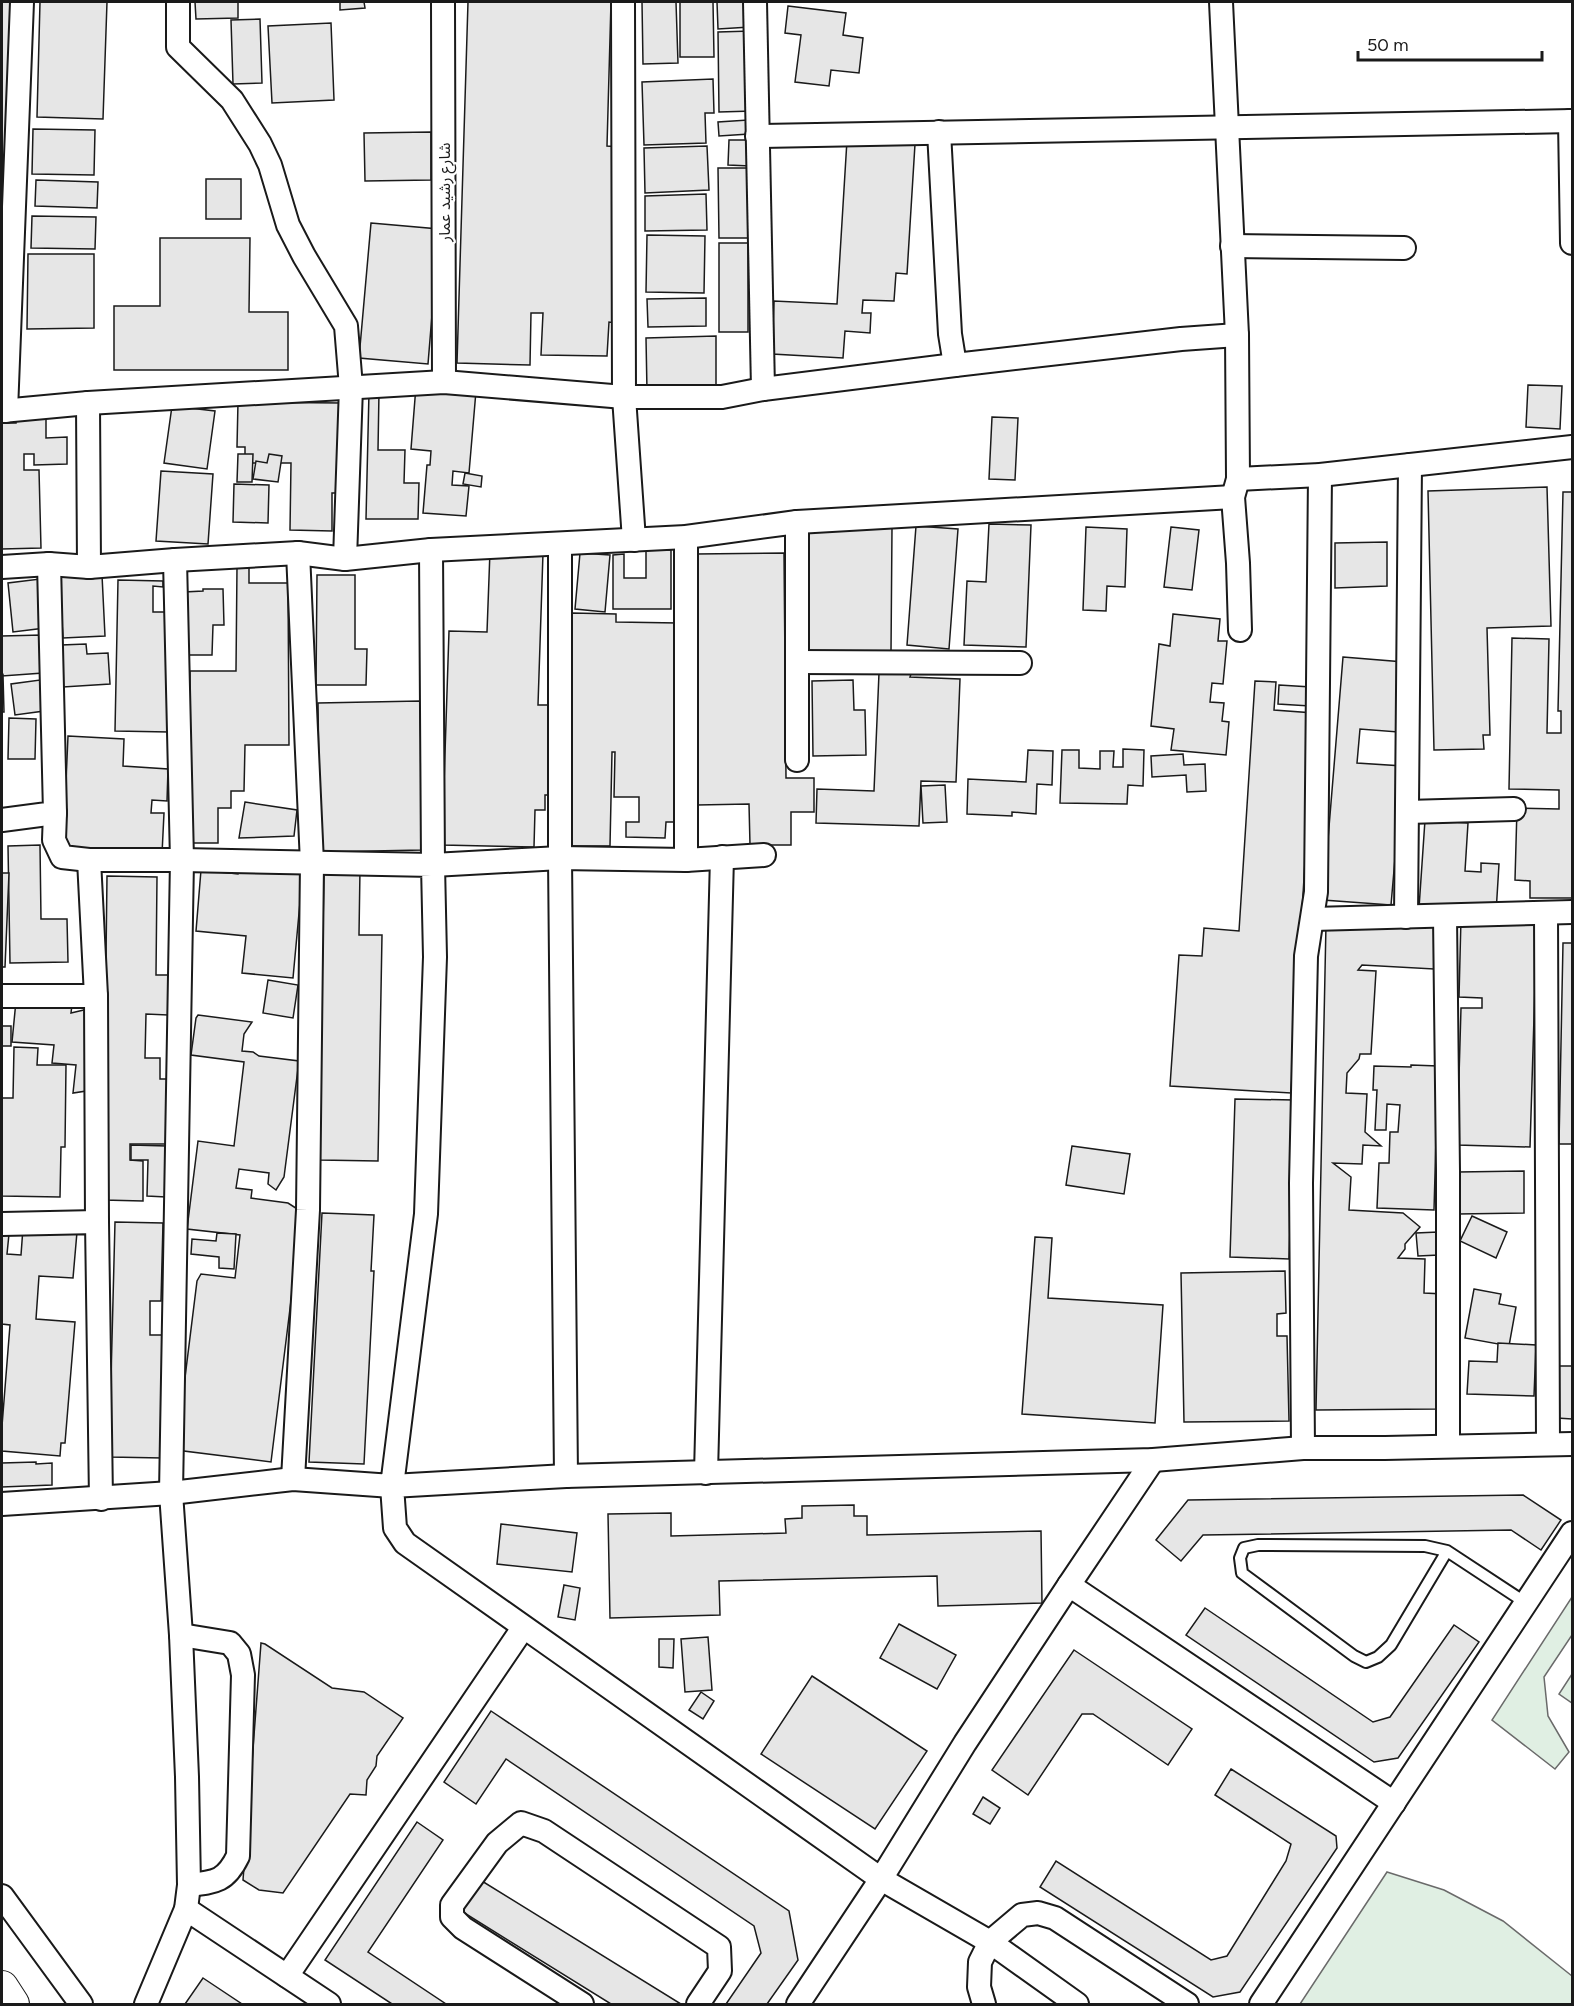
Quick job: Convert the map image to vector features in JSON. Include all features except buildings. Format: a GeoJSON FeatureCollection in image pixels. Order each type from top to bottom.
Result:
{"type":"FeatureCollection","features":[{"type":"Feature","properties":{"kind":"main road"},"geometry":{"type":"LineString","coordinates":[[2,1987],[13,2004]]}},
{"type":"Feature","properties":{"kind":"street"},"geometry":{"type":"LineString","coordinates":[[22,2],[4,411],[88,403],[444,382],[624,396],[722,397],[763,389],[955,365],[1180,339],[1237,335]]}},
{"type":"Feature","properties":{"kind":"street"},"geometry":{"type":"LineString","coordinates":[[178,2],[178,47],[232,100],[260,144],[270,165],[288,225],[346,326],[351,387],[345,559]]}},
{"type":"Feature","properties":{"kind":"street","name":"شارع رشيد عمار"},"geometry":{"type":"LineString","coordinates":[[443,2],[444,382]]}},
{"type":"Feature","properties":{"kind":"street"},"geometry":{"type":"LineString","coordinates":[[623,2],[624,396],[634,540]]}},
{"type":"Feature","properties":{"kind":"street"},"geometry":{"type":"LineString","coordinates":[[755,2],[763,389]]}},
{"type":"Feature","properties":{"kind":"street"},"geometry":{"type":"LineString","coordinates":[[1221,2],[1237,335],[1236,488],[1240,630]]}},
{"type":"Feature","properties":{"kind":"street"},"geometry":{"type":"LineString","coordinates":[[757,136],[1571,121],[1572,243]]}},
{"type":"Feature","properties":{"kind":"street"},"geometry":{"type":"LineString","coordinates":[[939,132],[950,334],[955,365]]}},
{"type":"Feature","properties":{"kind":"street"},"geometry":{"type":"LineString","coordinates":[[1232,246],[1404,248]]}},
{"type":"Feature","properties":{"kind":"street"},"geometry":{"type":"LineString","coordinates":[[88,403],[89,567]]}},
{"type":"Feature","properties":{"kind":"street"},"geometry":{"type":"LineString","coordinates":[[2,567],[49,564],[89,567],[298,554],[345,559],[431,550],[686,537],[797,522],[1236,488],[1320,475],[1572,447]]}},
{"type":"Feature","properties":{"kind":"street"},"geometry":{"type":"LineString","coordinates":[[1406,917],[1410,465]]}},
{"type":"Feature","properties":{"kind":"street"},"geometry":{"type":"LineString","coordinates":[[1304,1448],[1301,1184],[1306,956],[1316,880],[1320,475]]}},
{"type":"Feature","properties":{"kind":"street"},"geometry":{"type":"LineString","coordinates":[[797,522],[797,760]]}},
{"type":"Feature","properties":{"kind":"street"},"geometry":{"type":"LineString","coordinates":[[686,537],[686,860]]}},
{"type":"Feature","properties":{"kind":"street"},"geometry":{"type":"LineString","coordinates":[[560,545],[560,858],[566,1476]]}},
{"type":"Feature","properties":{"kind":"street"},"geometry":{"type":"LineString","coordinates":[[431,550],[435,957],[426,1214],[392,1486],[395,1528],[405,1543],[881,1879],[990,1942],[1077,2004]]}},
{"type":"Feature","properties":{"kind":"street"},"geometry":{"type":"LineString","coordinates":[[293,1479],[308,1210],[312,863],[298,554]]}},
{"type":"Feature","properties":{"kind":"street"},"geometry":{"type":"LineString","coordinates":[[146,2004],[186,1910],[189,1885],[188,1777],[171,1493],[182,860],[175,560]]}},
{"type":"Feature","properties":{"kind":"street"},"geometry":{"type":"LineString","coordinates":[[49,564],[54,840],[62,857],[89,860],[433,865],[560,858],[686,860],[764,855]]}},
{"type":"Feature","properties":{"kind":"street"},"geometry":{"type":"LineString","coordinates":[[797,662],[1020,663]]}},
{"type":"Feature","properties":{"kind":"street"},"geometry":{"type":"LineString","coordinates":[[1407,812],[1514,809]]}},
{"type":"Feature","properties":{"kind":"street"},"geometry":{"type":"LineString","coordinates":[[2,819],[55,813]]}},
{"type":"Feature","properties":{"kind":"street"},"geometry":{"type":"LineString","coordinates":[[706,1473],[722,857]]}},
{"type":"Feature","properties":{"kind":"street"},"geometry":{"type":"LineString","coordinates":[[89,860],[96,996],[101,1499]]}},
{"type":"Feature","properties":{"kind":"street"},"geometry":{"type":"LineString","coordinates":[[1312,919],[1572,912]]}},
{"type":"Feature","properties":{"kind":"street"},"geometry":{"type":"LineString","coordinates":[[1546,913],[1548,1444]]}},
{"type":"Feature","properties":{"kind":"street"},"geometry":{"type":"LineString","coordinates":[[1445,916],[1448,1446]]}},
{"type":"Feature","properties":{"kind":"street"},"geometry":{"type":"LineString","coordinates":[[2,996],[96,996]]}},
{"type":"Feature","properties":{"kind":"street"},"geometry":{"type":"LineString","coordinates":[[2,1224],[97,1222]]}},
{"type":"Feature","properties":{"kind":"street"},"geometry":{"type":"LineString","coordinates":[[2,1504],[171,1493],[293,1479],[392,1486],[566,1476],[1153,1460],[1304,1448],[1572,1444]]}},
{"type":"Feature","properties":{"kind":"street"},"geometry":{"type":"LineString","coordinates":[[799,2004],[881,1879],[965,1743],[1153,1460]]}},
{"type":"Feature","properties":{"kind":"street"},"geometry":{"type":"LineString","coordinates":[[1260,2004],[1572,1533]]}},
{"type":"Feature","properties":{"kind":"street"},"geometry":{"type":"LineString","coordinates":[[1069,1585],[1394,1803]]}},
{"type":"Feature","properties":{"kind":"street"},"geometry":{"type":"LineString","coordinates":[[287,1976],[523,1628]]}},
{"type":"Feature","properties":{"kind":"street"},"geometry":{"type":"LineString","coordinates":[[181,1635],[230,1643],[239,1654],[243,1675],[238,1856],[231,1870],[221,1879],[189,1885]]}},
{"type":"Feature","properties":{"kind":"street"},"geometry":{"type":"LineString","coordinates":[[582,2004],[463,1928],[452,1917],[452,1905],[497,1843],[520,1823],[544,1831],[719,1947],[720,1971],[698,2004]]}},
{"type":"Feature","properties":{"kind":"street"},"geometry":{"type":"LineString","coordinates":[[2,1896],[81,2004]]}},
{"type":"Feature","properties":{"kind":"street"},"geometry":{"type":"LineString","coordinates":[[186,1910],[329,2004]]}},
{"type":"Feature","properties":{"kind":"street"},"geometry":{"type":"LineString","coordinates":[[984,2004],[979,1987],[980,1962],[990,1942],[1022,1915],[1038,1914],[1055,1918],[1187,2004]]}},
{"type":"Feature","properties":{"kind":"lane"},"geometry":{"type":"LineString","coordinates":[[1448,1551],[1391,1645],[1378,1658],[1366,1662],[1354,1656],[1242,1573],[1240,1558],[1244,1548],[1258,1545],[1402,1544],[1425,1546],[1448,1551],[1526,1603]]}},
{"type":"Feature","properties":{"kind":"green space"},"geometry":{"type":"Polygon","coordinates":[[[1572,1597],[1572,1635],[1544,1677],[1548,1716],[1569,1752],[1555,1769],[1492,1720],[1572,1597]]]}},
{"type":"Feature","properties":{"kind":"green space"},"geometry":{"type":"Polygon","coordinates":[[[1572,1674],[1572,1703],[1559,1694],[1572,1674]]]}},
{"type":"Feature","properties":{"kind":"green space"},"geometry":{"type":"Polygon","coordinates":[[[1387,1872],[1444,1890],[1503,1921],[1572,1976],[1572,2004],[1300,2004],[1387,1872]]]}}]}
